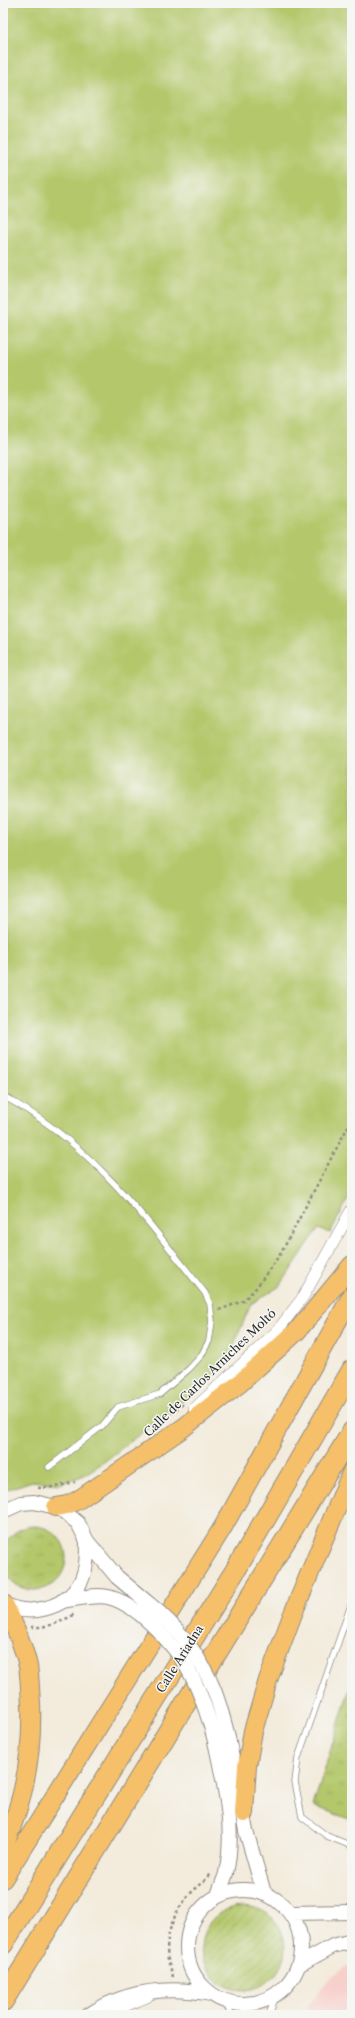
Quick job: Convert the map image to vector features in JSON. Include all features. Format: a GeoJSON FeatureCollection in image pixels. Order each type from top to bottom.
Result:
{"type":"FeatureCollection","features":[{"type":"Feature","properties":{"kind":"highway"},"geometry":{"type":"LineString","coordinates":[[56,1507],[67,1505],[78,1500],[183,1428],[239,1384],[297,1331],[352,1264]]}},
{"type":"Feature","properties":{"kind":"highway"},"geometry":{"type":"LineString","coordinates":[[3,1878],[223,1527],[352,1295]]}},
{"type":"Feature","properties":{"kind":"highway","name":"Calle Ariadna"},"geometry":{"type":"LineString","coordinates":[[3,1944],[235,1571],[352,1370]]}},
{"type":"Feature","properties":{"kind":"highway"},"geometry":{"type":"LineString","coordinates":[[3,2001],[352,1432]]}},
{"type":"Feature","properties":{"kind":"highway"},"geometry":{"type":"LineString","coordinates":[[244,1813],[247,1766],[253,1731],[268,1680],[292,1616],[352,1471]]}},
{"type":"Feature","properties":{"kind":"highway"},"geometry":{"type":"LineString","coordinates":[[3,1604],[19,1636],[28,1667],[32,1718],[31,1752],[24,1789],[14,1824],[3,1848]]}},
{"type":"Feature","properties":{"kind":"street","name":"Calle de Carlos Arniches Moltó"},"geometry":{"type":"LineString","coordinates":[[106,1481],[176,1426],[278,1330],[303,1297],[352,1209]]}},
{"type":"Feature","properties":{"kind":"street"},"geometry":{"type":"LineString","coordinates":[[3,1511],[21,1503],[34,1502],[56,1507],[70,1515],[78,1523],[87,1540],[144,1608]]}},
{"type":"Feature","properties":{"kind":"street"},"geometry":{"type":"LineString","coordinates":[[62,1601],[72,1593],[80,1583],[86,1568],[87,1540]]}},
{"type":"Feature","properties":{"kind":"street"},"geometry":{"type":"LineString","coordinates":[[3,1604],[14,1609],[41,1610],[62,1601],[98,1595],[116,1598],[144,1608],[173,1625],[192,1649],[215,1691],[222,1739],[229,1832],[226,1873],[218,1896]]}},
{"type":"Feature","properties":{"kind":"street"},"geometry":{"type":"LineString","coordinates":[[222,1739],[244,1813],[251,1851],[264,1893]]}},
{"type":"Feature","properties":{"kind":"street"},"geometry":{"type":"LineString","coordinates":[[89,2015],[118,1999],[144,1991],[190,1990],[237,2004],[251,2004],[264,2001],[276,1995],[286,1987],[298,1965],[301,1952],[301,1938],[297,1925],[290,1913],[283,1905],[264,1893],[241,1890],[218,1896],[204,1906],[193,1920],[188,1937],[187,1954],[190,1968],[203,1988],[218,1998]]}},
{"type":"Feature","properties":{"kind":"street"},"geometry":{"type":"LineString","coordinates":[[290,1913],[352,1912]]}},
{"type":"Feature","properties":{"kind":"street"},"geometry":{"type":"LineString","coordinates":[[298,1965],[318,1953],[338,1944],[352,1941]]}},
{"type":"Feature","properties":{"kind":"street"},"geometry":{"type":"LineString","coordinates":[[113,2015],[125,2006],[164,1990]]}},
{"type":"Feature","properties":{"kind":"lane"},"geometry":{"type":"LineString","coordinates":[[3,1096],[70,1141],[118,1186],[159,1233],[205,1293],[210,1304],[212,1321],[209,1341],[201,1356],[189,1370],[160,1394],[118,1407],[102,1426],[49,1467]]}},
{"type":"Feature","properties":{"kind":"lane"},"geometry":{"type":"LineString","coordinates":[[352,1602],[298,1758],[295,1782],[302,1817],[327,1836],[352,1846]]}},
{"type":"Feature","properties":{"kind":"lane"},"geometry":{"type":"LineString","coordinates":[[268,2015],[276,1995]]}},
{"type":"Feature","properties":{"kind":"lane"},"geometry":{"type":"LineString","coordinates":[[218,1998],[232,2015]]}},
{"type":"Feature","properties":{"kind":"path"},"geometry":{"type":"LineString","coordinates":[[211,1314],[243,1301],[256,1288],[281,1253],[352,1119]]}},
{"type":"Feature","properties":{"kind":"path"},"geometry":{"type":"LineString","coordinates":[[32,1635],[30,1627],[44,1628],[60,1623],[78,1612]]}},
{"type":"Feature","properties":{"kind":"path"},"geometry":{"type":"LineString","coordinates":[[173,1977],[168,1959],[168,1942],[172,1923],[181,1904],[191,1892],[204,1882],[211,1872]]}},
{"type":"Feature","properties":{"kind":"shaded area"},"geometry":{"type":"Polygon","coordinates":[[[352,1963],[352,2015],[300,2015],[328,1980],[352,1963]]]}},
{"type":"Feature","properties":{"kind":"shaded area"},"geometry":{"type":"Polygon","coordinates":[[[166,2010],[203,2012],[207,2015],[149,2015],[166,2010]]]}},
{"type":"Feature","properties":{"kind":"green space"},"geometry":{"type":"Polygon","coordinates":[[[3,3],[352,3],[352,1192],[330,1233],[318,1229],[280,1286],[251,1304],[227,1361],[199,1388],[104,1462],[82,1476],[60,1484],[32,1481],[3,1491],[3,3]]]}},
{"type":"Feature","properties":{"kind":"green space"},"geometry":{"type":"Polygon","coordinates":[[[34,1526],[52,1531],[57,1535],[61,1540],[66,1558],[61,1576],[57,1581],[52,1585],[34,1590],[16,1585],[11,1581],[7,1576],[2,1558],[7,1540],[11,1535],[16,1531],[34,1526]]]}},
{"type":"Feature","properties":{"kind":"green space"},"geometry":{"type":"Polygon","coordinates":[[[352,1681],[352,1820],[313,1806],[352,1681]]]}},
{"type":"Feature","properties":{"kind":"green space"},"geometry":{"type":"Polygon","coordinates":[[[243,1906],[259,1909],[273,1918],[282,1932],[285,1948],[282,1964],[273,1978],[259,1987],[243,1990],[227,1987],[213,1978],[204,1964],[201,1948],[204,1932],[213,1918],[227,1909],[243,1906]]]}}]}
